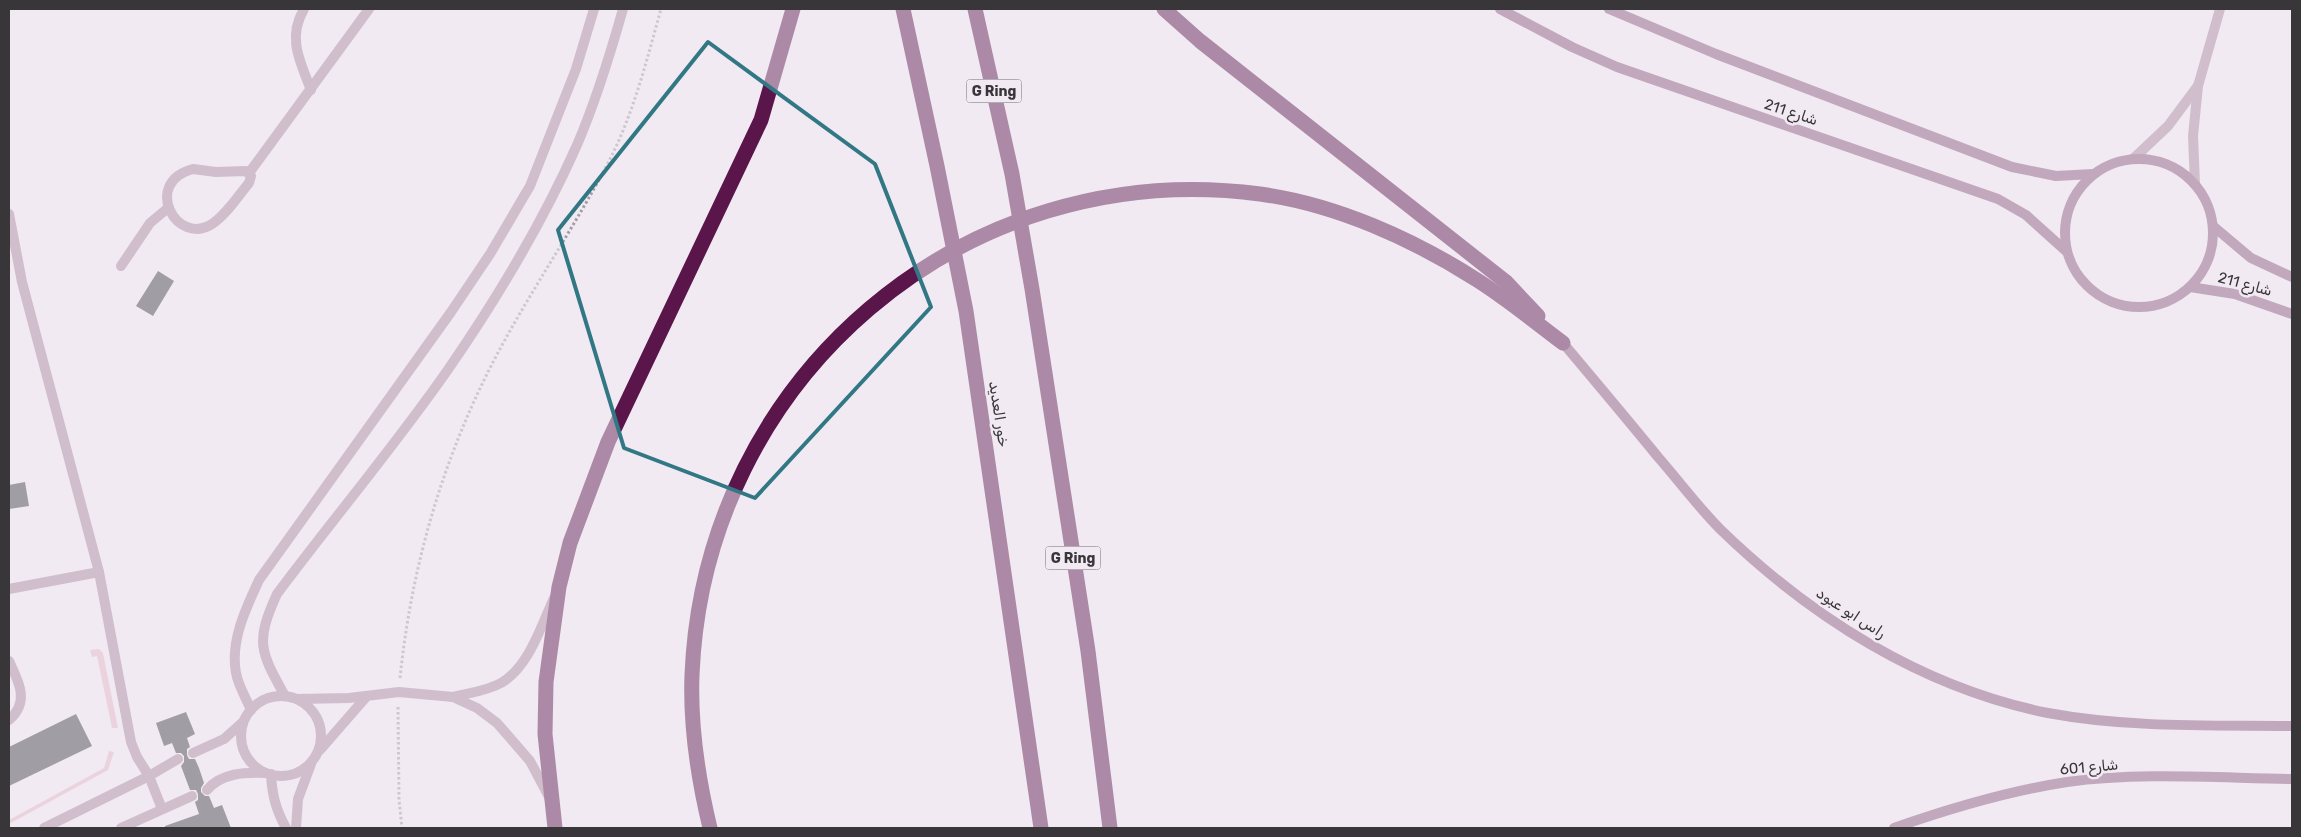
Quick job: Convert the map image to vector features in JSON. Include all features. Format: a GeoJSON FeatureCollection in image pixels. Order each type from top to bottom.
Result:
{"type":"FeatureCollection","features":[{"type":"Feature","properties":{"kind":"highway"},"geometry":{"type":"LineString","coordinates":[[555,828],[550,800],[545,734],[546,682],[559,587],[570,543],[608,442],[761,120],[794,9]]}},
{"type":"Feature","properties":{"kind":"highway","name":"خور العديد"},"geometry":{"type":"LineString","coordinates":[[903,9],[966,311],[1041,828]]}},
{"type":"Feature","properties":{"kind":"highway","name":"G Ring"},"geometry":{"type":"LineString","coordinates":[[975,9],[1012,174],[1032,289],[1088,651],[1110,828]]}},
{"type":"Feature","properties":{"kind":"highway"},"geometry":{"type":"LineString","coordinates":[[1164,9],[1200,41],[1506,282],[1563,343]]}},
{"type":"Feature","properties":{"kind":"highway"},"geometry":{"type":"LineString","coordinates":[[710,828],[699,784],[693,723],[692,674],[698,616],[709,562],[727,509],[747,463],[772,420],[803,376],[838,336],[901,282],[940,258],[988,233],[1029,217],[1075,203],[1129,192],[1205,190],[1262,194],[1319,207],[1364,223],[1431,252],[1479,281],[1563,343]]}},
{"type":"Feature","properties":{"kind":"main road","name":"شارع 211"},"geometry":{"type":"LineString","coordinates":[[1500,9],[1572,47],[1616,67],[1998,200],[2026,215],[2066,251]]}},
{"type":"Feature","properties":{"kind":"main road","name":"شارع 211"},"geometry":{"type":"LineString","coordinates":[[1609,9],[1716,54],[2012,167],[2056,176],[2093,174]]}},
{"type":"Feature","properties":{"kind":"main road"},"geometry":{"type":"LineString","coordinates":[[2133,159],[2146,159],[2173,167],[2194,184],[2203,196],[2213,226],[2212,243],[2208,259],[2201,274],[2190,287],[2178,296],[2152,306],[2138,307],[2111,302],[2093,291],[2078,276],[2066,251],[2064,236],[2068,208],[2083,184],[2093,174],[2105,166],[2133,159]]}},
{"type":"Feature","properties":{"kind":"main road","name":"شارع 211"},"geometry":{"type":"LineString","coordinates":[[2213,226],[2250,258],[2292,278]]}},
{"type":"Feature","properties":{"kind":"main road","name":"شارع 211"},"geometry":{"type":"LineString","coordinates":[[2190,287],[2235,294],[2292,314]]}},
{"type":"Feature","properties":{"kind":"main road","name":"راس ابو عبود"},"geometry":{"type":"LineString","coordinates":[[1563,343],[1720,528],[1766,570],[1824,616],[1881,651],[1937,678],[1995,698],[2048,712],[2113,721],[2292,726]]}},
{"type":"Feature","properties":{"kind":"main road","name":"شارع 601"},"geometry":{"type":"LineString","coordinates":[[1894,828],[1951,808],[2010,793],[2068,782],[2125,778],[2292,779]]}},
{"type":"Feature","properties":{"kind":"street"},"geometry":{"type":"LineString","coordinates":[[304,9],[296,24],[295,43],[312,90]]}},
{"type":"Feature","properties":{"kind":"street"},"geometry":{"type":"LineString","coordinates":[[249,173],[370,9]]}},
{"type":"Feature","properties":{"kind":"street"},"geometry":{"type":"LineString","coordinates":[[250,710],[236,673],[236,646],[244,612],[259,580],[451,312],[490,254],[525,194],[551,136],[576,69],[594,9]]}},
{"type":"Feature","properties":{"kind":"street"},"geometry":{"type":"LineString","coordinates":[[285,696],[265,660],[263,638],[266,620],[277,594],[441,379],[505,281],[538,222],[576,146],[598,91],[623,9]]}},
{"type":"Feature","properties":{"kind":"street"},"geometry":{"type":"LineString","coordinates":[[2194,184],[2194,136],[2198,86],[2220,9]]}},
{"type":"Feature","properties":{"kind":"street"},"geometry":{"type":"LineString","coordinates":[[2133,159],[2168,126],[2198,86]]}},
{"type":"Feature","properties":{"kind":"street"},"geometry":{"type":"LineString","coordinates":[[193,169],[216,172],[246,171],[249,173],[251,180],[249,183],[212,224],[194,228],[185,226],[177,221],[168,208],[167,197],[172,181],[185,171],[193,169]]}},
{"type":"Feature","properties":{"kind":"street"},"geometry":{"type":"LineString","coordinates":[[121,266],[150,223],[168,208]]}},
{"type":"Feature","properties":{"kind":"street"},"geometry":{"type":"LineString","coordinates":[[9,214],[22,282],[99,572],[131,742],[137,757],[149,776],[162,809]]}},
{"type":"Feature","properties":{"kind":"street"},"geometry":{"type":"LineString","coordinates":[[9,589],[99,572]]}},
{"type":"Feature","properties":{"kind":"street"},"geometry":{"type":"LineString","coordinates":[[453,697],[501,683],[513,674],[525,658],[559,587]]}},
{"type":"Feature","properties":{"kind":"street"},"geometry":{"type":"LineString","coordinates":[[9,661],[18,681],[22,699],[19,708],[9,720]]}},
{"type":"Feature","properties":{"kind":"street"},"geometry":{"type":"LineString","coordinates":[[297,699],[367,696],[399,692],[453,697],[477,708],[497,723],[530,760],[550,800]]}},
{"type":"Feature","properties":{"kind":"street"},"geometry":{"type":"LineString","coordinates":[[192,753],[224,739],[243,722],[250,710],[266,698],[285,696],[305,703],[316,717],[321,734],[318,751]]}},
{"type":"Feature","properties":{"kind":"street"},"geometry":{"type":"LineString","coordinates":[[296,828],[298,799],[312,762],[318,751],[367,696]]}},
{"type":"Feature","properties":{"kind":"street"},"geometry":{"type":"LineString","coordinates":[[243,722],[241,732],[244,752],[250,761],[268,773],[274,802],[286,828]]}},
{"type":"Feature","properties":{"kind":"street"},"geometry":{"type":"LineString","coordinates":[[44,828],[149,776],[178,759]]}},
{"type":"Feature","properties":{"kind":"street"},"geometry":{"type":"LineString","coordinates":[[207,790],[213,782],[233,775],[293,774],[312,762]]}},
{"type":"Feature","properties":{"kind":"street"},"geometry":{"type":"LineString","coordinates":[[121,828],[192,796]]}},
{"type":"Feature","properties":{"kind":"path"},"geometry":{"type":"LineString","coordinates":[[402,828],[398,782],[399,692],[405,634],[424,537],[442,478],[492,365],[611,158],[630,111],[662,9]]}},
{"type":"Feature","properties":{"kind":"highlighted area"},"geometry":{"type":"Polygon","coordinates":[[[708,42],[875,164],[931,307],[755,498],[624,448],[558,230],[708,42]]]}},
{"type":"Feature","properties":{"kind":"shaded area"},"geometry":{"type":"Polygon","coordinates":[[[99,649],[103,653],[118,728],[112,728],[97,656],[92,657],[90,650],[99,649]]]}},
{"type":"Feature","properties":{"kind":"shaded area"},"geometry":{"type":"Polygon","coordinates":[[[109,751],[114,752],[108,770],[9,824],[9,820],[104,768],[109,751]]]}},
{"type":"Feature","properties":{"kind":"building"},"geometry":{"type":"Polygon","coordinates":[[[158,271],[174,281],[153,316],[136,306],[158,271]]]}},
{"type":"Feature","properties":{"kind":"building"},"geometry":{"type":"Polygon","coordinates":[[[25,482],[29,506],[9,509],[9,485],[25,482]]]}},
{"type":"Feature","properties":{"kind":"building"},"geometry":{"type":"Polygon","coordinates":[[[186,712],[195,734],[187,738],[190,747],[187,749],[187,755],[189,759],[195,759],[199,768],[204,783],[201,792],[205,796],[209,796],[214,808],[222,805],[231,828],[165,828],[165,826],[199,814],[195,802],[198,800],[198,794],[196,790],[190,790],[181,766],[184,762],[184,756],[181,753],[176,753],[172,743],[164,746],[156,723],[186,712]]]}},
{"type":"Feature","properties":{"kind":"building"},"geometry":{"type":"Polygon","coordinates":[[[76,714],[92,746],[9,786],[9,747],[76,714]]]}}]}
